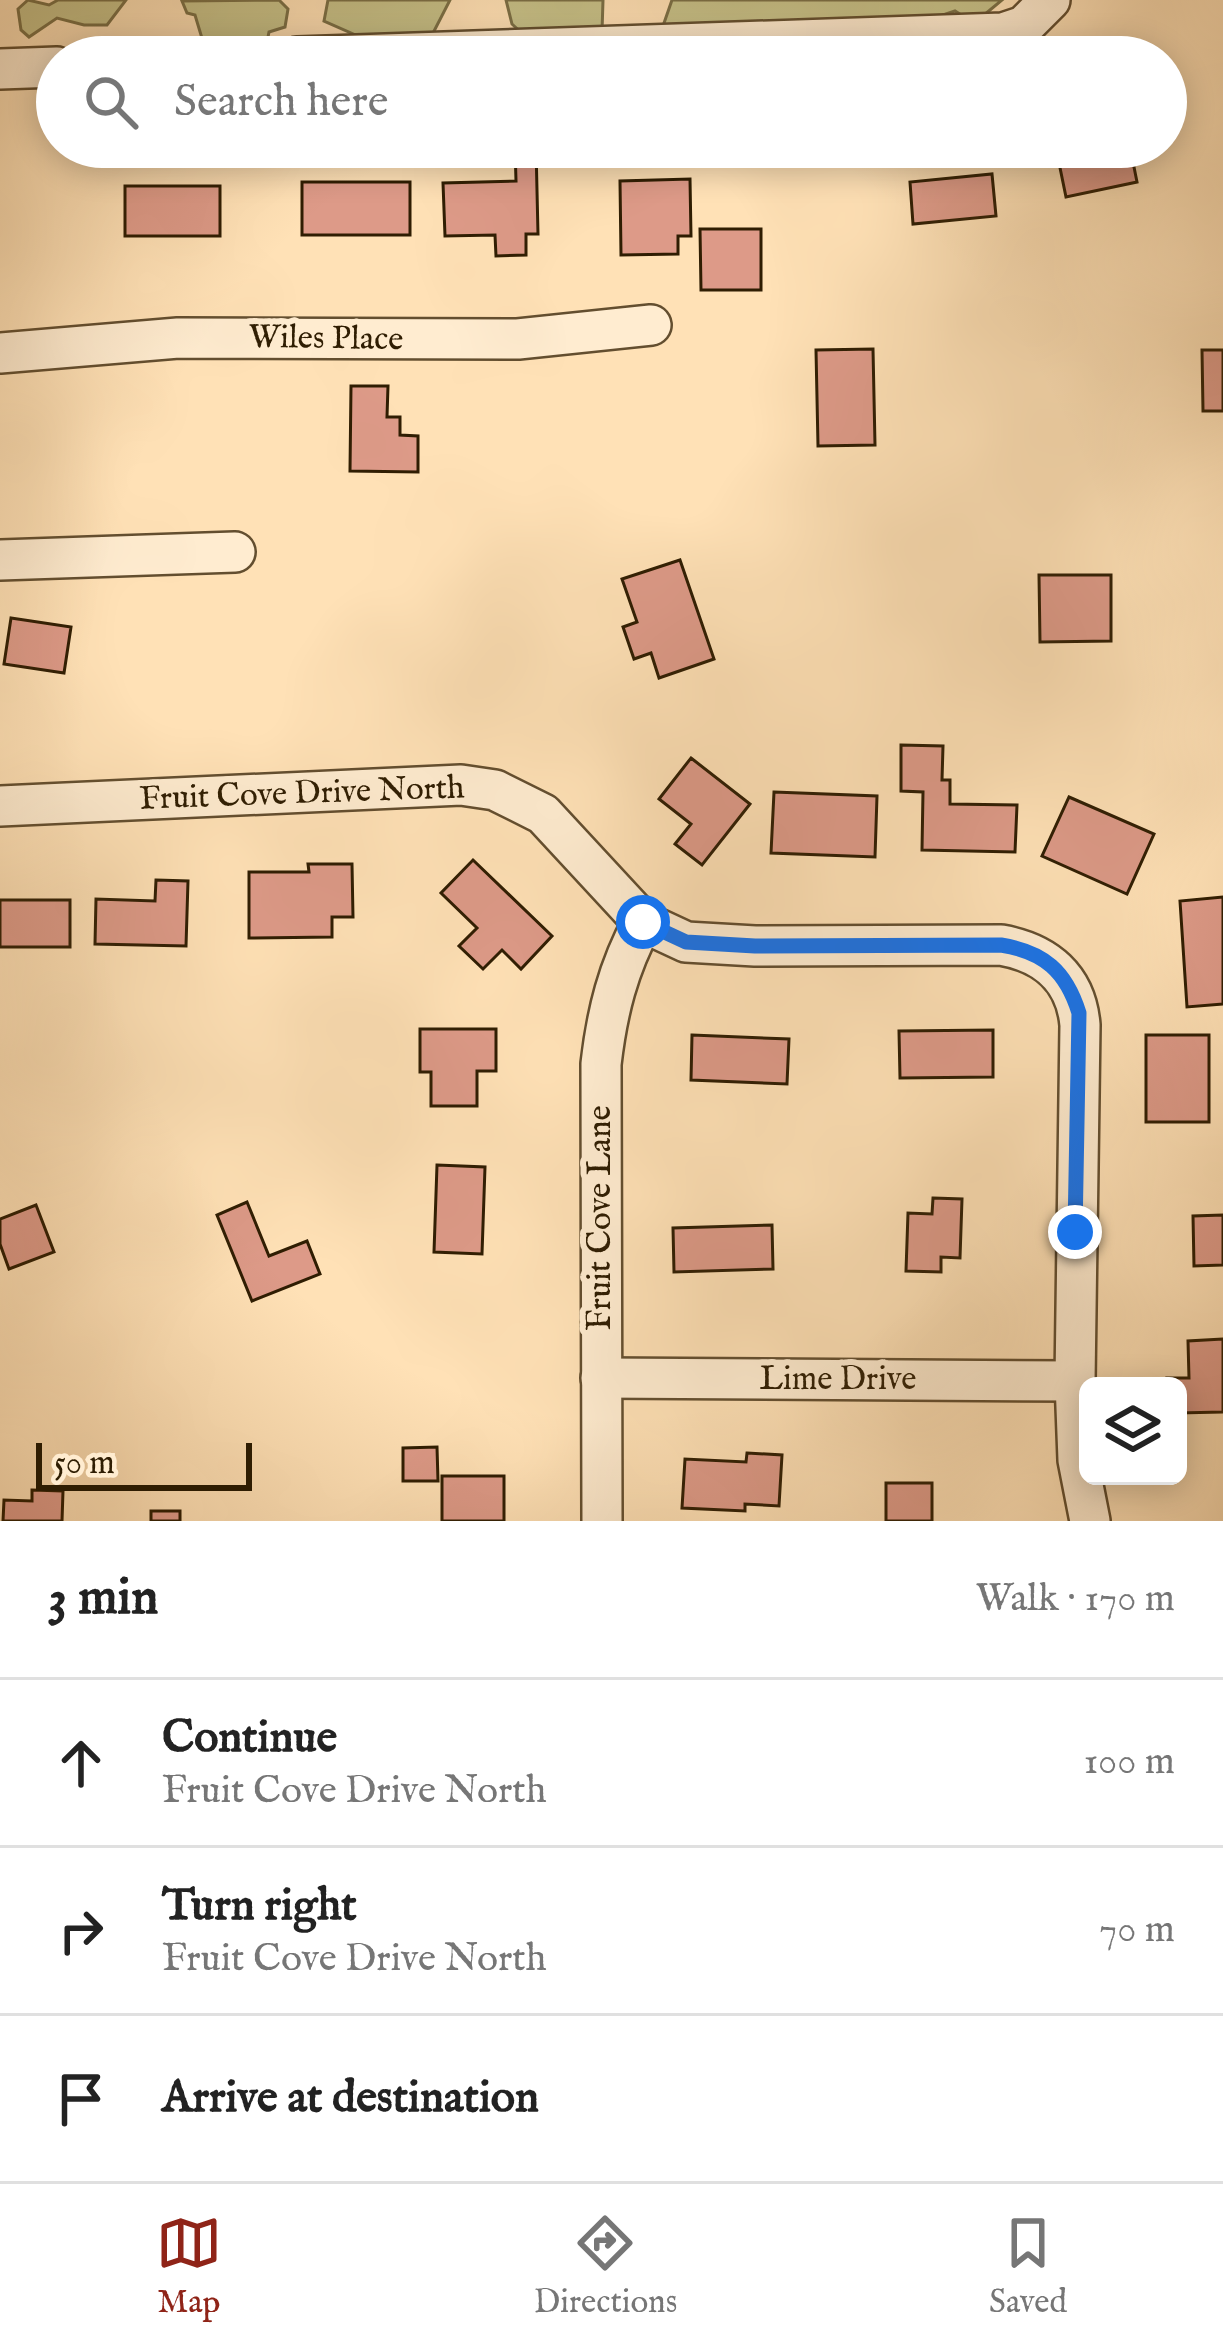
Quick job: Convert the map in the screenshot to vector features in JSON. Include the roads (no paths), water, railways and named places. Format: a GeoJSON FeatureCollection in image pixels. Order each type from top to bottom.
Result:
{"type":"FeatureCollection","features":[{"type":"Feature","properties":{"kind":"street"},"geometry":{"type":"LineString","coordinates":[[915,36],[1003,33],[1024,26],[1050,0]]}},
{"type":"Feature","properties":{"kind":"street"},"geometry":{"type":"LineString","coordinates":[[0,69],[36,68]]}},
{"type":"Feature","properties":{"kind":"street","name":"Wiles Place"},"geometry":{"type":"LineString","coordinates":[[0,353],[178,338],[518,339],[651,325]]}},
{"type":"Feature","properties":{"kind":"street"},"geometry":{"type":"LineString","coordinates":[[0,560],[235,552]]}},
{"type":"Feature","properties":{"kind":"street","name":"Fruit Cove Drive North"},"geometry":{"type":"LineString","coordinates":[[0,806],[374,786],[453,784],[495,790],[543,814],[643,922],[686,942],[1001,945],[1026,949],[1058,969],[1072,989],[1080,1025],[1075,1381],[1078,1460],[1090,1521]]}},
{"type":"Feature","properties":{"kind":"street","name":"Fruit Cove Lane"},"geometry":{"type":"LineString","coordinates":[[602,1521],[602,1064],[606,1019],[617,976],[643,922]]}},
{"type":"Feature","properties":{"kind":"street","name":"Lime Drive"},"geometry":{"type":"LineString","coordinates":[[601,1378],[1075,1381]]}}]}
